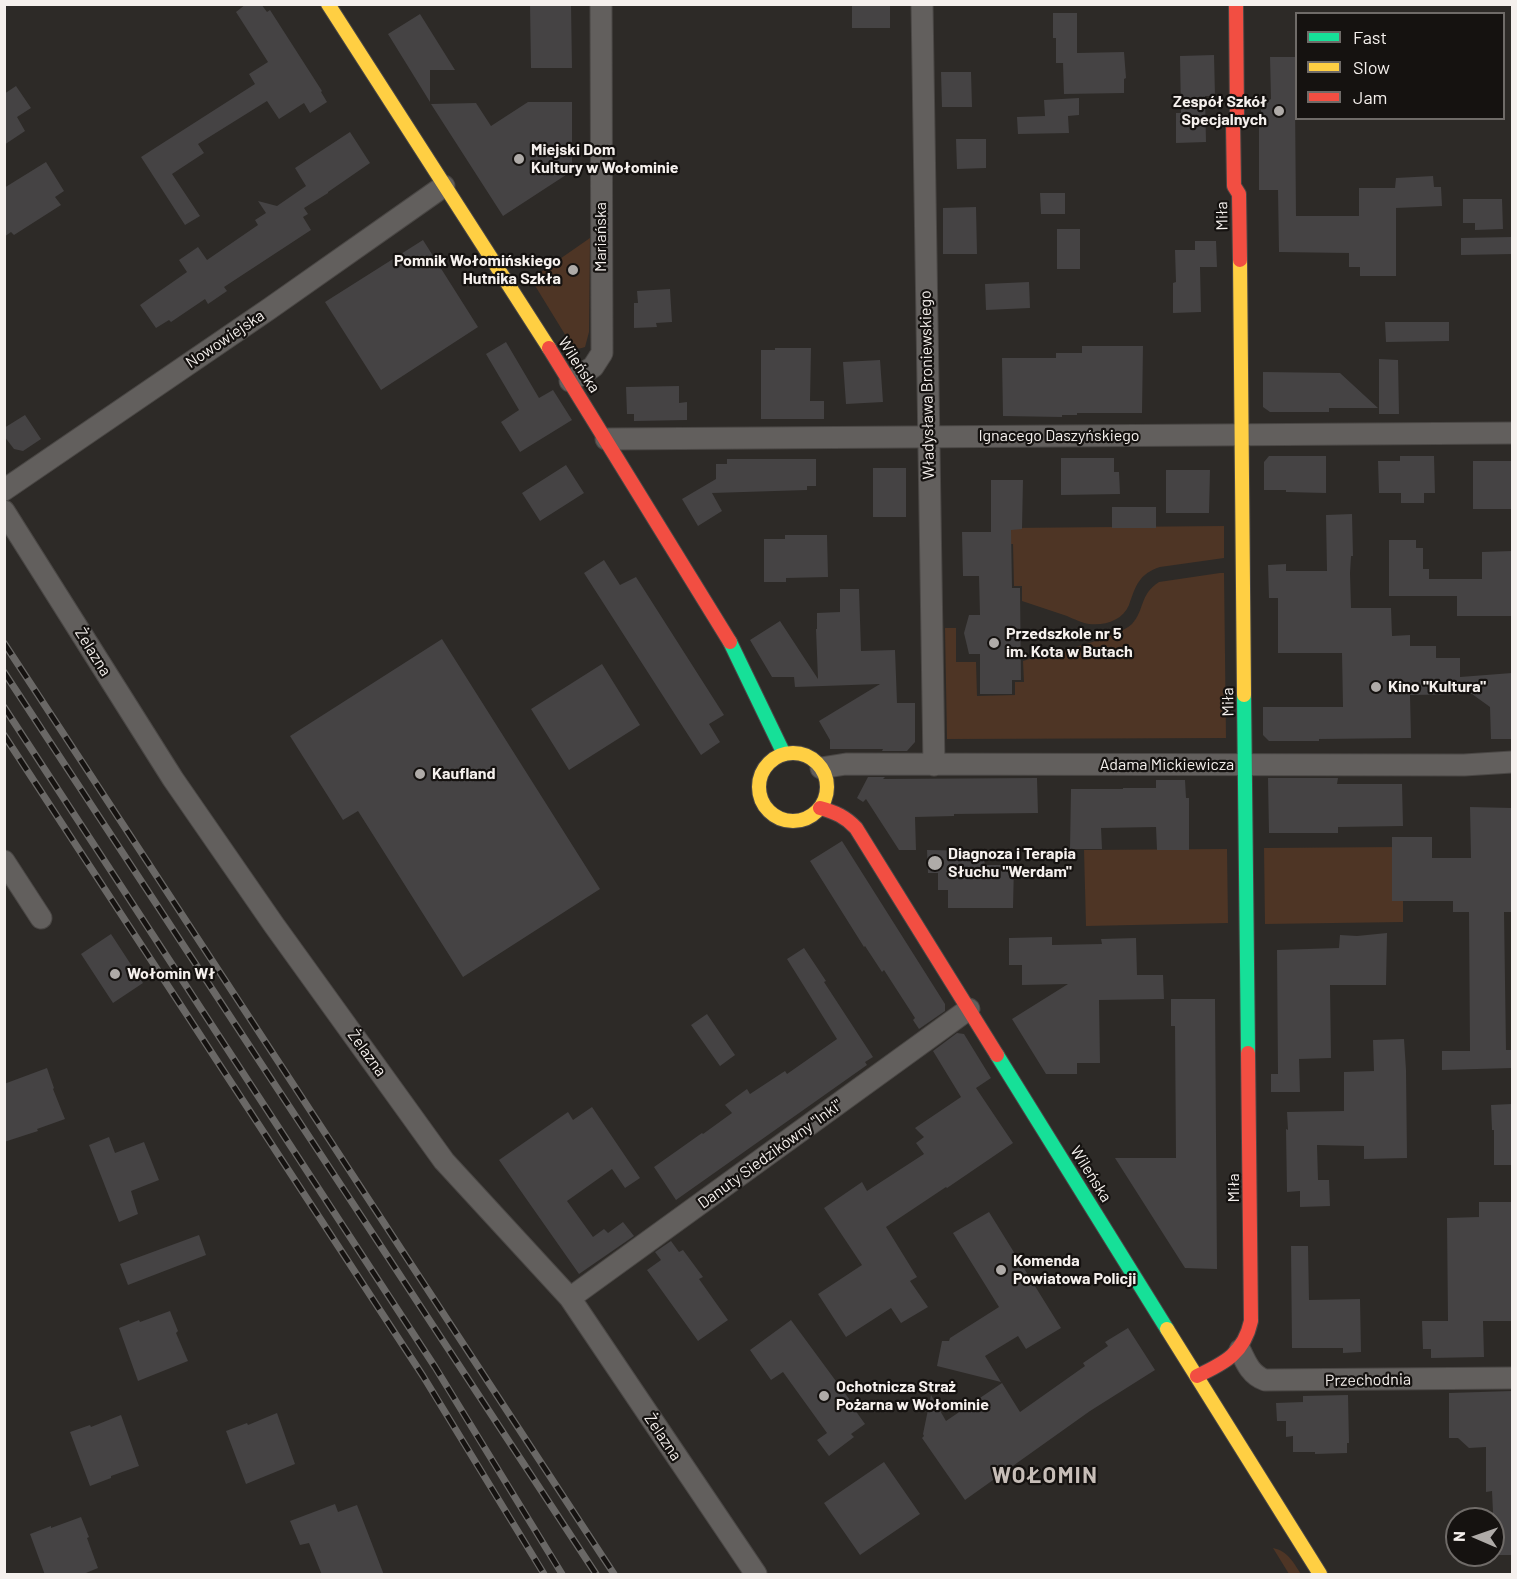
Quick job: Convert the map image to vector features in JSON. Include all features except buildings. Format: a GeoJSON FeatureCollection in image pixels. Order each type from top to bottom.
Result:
{"type":"FeatureCollection","features":[{"type":"Feature","properties":{"kind":"street","name":"Wileńska"},"geometry":{"type":"LineString","coordinates":[[328,4],[570,381],[735,650],[784,754]]}},
{"type":"Feature","properties":{"kind":"street","name":"Mariańska"},"geometry":{"type":"LineString","coordinates":[[570,381],[593,367],[602,353],[601,4]]}},
{"type":"Feature","properties":{"kind":"street","name":"Władysława Broniewskiego"},"geometry":{"type":"LineString","coordinates":[[922,4],[934,765]]}},
{"type":"Feature","properties":{"kind":"street","name":"Miła"},"geometry":{"type":"LineString","coordinates":[[1236,4],[1237,118],[1233,123],[1234,186],[1239,194],[1251,1321],[1247,1338],[1240,1350]]}},
{"type":"Feature","properties":{"kind":"street","name":"Nowowiejska"},"geometry":{"type":"LineString","coordinates":[[4,490],[444,186]]}},
{"type":"Feature","properties":{"kind":"street","name":"Ignacego Daszyńskiego"},"geometry":{"type":"LineString","coordinates":[[606,439],[1512,433]]}},
{"type":"Feature","properties":{"kind":"street","name":"Żelazna"},"geometry":{"type":"LineString","coordinates":[[4,511],[173,779],[281,934],[444,1161],[570,1298],[756,1575]]}},
{"type":"Feature","properties":{"kind":"street"},"geometry":{"type":"LineString","coordinates":[[784,754],[801,754],[816,762],[821,768],[827,784],[826,793],[820,808],[813,814],[805,819],[787,821],[778,818],[765,807],[759,790],[759,780],[768,764],[776,758],[784,754]]}},
{"type":"Feature","properties":{"kind":"street","name":"Adama Mickiewicza"},"geometry":{"type":"LineString","coordinates":[[821,768],[846,764],[1464,765],[1512,762]]}},
{"type":"Feature","properties":{"kind":"street","name":"Wileńska"},"geometry":{"type":"LineString","coordinates":[[820,808],[839,813],[856,828],[1320,1575]]}},
{"type":"Feature","properties":{"kind":"street"},"geometry":{"type":"LineString","coordinates":[[4,861],[40,918]]}},
{"type":"Feature","properties":{"kind":"street","name":"Danuty Siedzikówny \"Inki\""},"geometry":{"type":"LineString","coordinates":[[570,1298],[969,1009]]}},
{"type":"Feature","properties":{"kind":"street"},"geometry":{"type":"LineString","coordinates":[[1197,1376],[1223,1363],[1240,1350]]}},
{"type":"Feature","properties":{"kind":"street","name":"Przechodnia"},"geometry":{"type":"LineString","coordinates":[[1240,1350],[1251,1372],[1265,1380],[1512,1378]]}},
{"type":"Feature","properties":{"kind":"shaded area"},"geometry":{"type":"Polygon","coordinates":[[[590,238],[589,332],[585,347],[578,348],[572,346],[531,279],[590,238]]]}},
{"type":"Feature","properties":{"kind":"shaded area"},"geometry":{"type":"Polygon","coordinates":[[[1224,526],[1224,558],[1160,567],[1147,573],[1139,581],[1122,615],[1107,623],[1095,624],[1078,621],[1022,601],[1022,586],[1014,586],[1013,544],[1008,544],[1008,528],[1224,526]]]}},
{"type":"Feature","properties":{"kind":"shaded area"},"geometry":{"type":"Polygon","coordinates":[[[1224,573],[1226,738],[947,739],[945,628],[956,628],[956,662],[976,662],[977,696],[1015,695],[1015,682],[1024,682],[1023,661],[1124,630],[1136,619],[1148,592],[1159,582],[1224,573]]]}},
{"type":"Feature","properties":{"kind":"shaded area"},"geometry":{"type":"Polygon","coordinates":[[[1403,847],[1403,922],[1265,924],[1264,848],[1403,847]]]}},
{"type":"Feature","properties":{"kind":"shaded area"},"geometry":{"type":"Polygon","coordinates":[[[1227,849],[1228,923],[1086,926],[1084,850],[1227,849]]]}},
{"type":"Feature","properties":{"kind":"shaded area"},"geometry":{"type":"Polygon","coordinates":[[[1273,1548],[1286,1554],[1301,1574],[1289,1574],[1273,1548]]]}},
{"type":"Feature","properties":{"kind":"railway"},"geometry":{"type":"LineString","coordinates":[[4,643],[614,1574]]}},
{"type":"Feature","properties":{"kind":"railway"},"geometry":{"type":"LineString","coordinates":[[4,672],[596,1574]]}},
{"type":"Feature","properties":{"kind":"railway"},"geometry":{"type":"LineString","coordinates":[[4,707],[435,1367],[562,1574]]}},
{"type":"Feature","properties":{"kind":"railway"},"geometry":{"type":"LineString","coordinates":[[4,735],[423,1376],[544,1574]]}},
{"type":"Feature","properties":{"kind":"traffic: fast"},"geometry":{"type":"LineString","coordinates":[[730,642],[784,754]]}},
{"type":"Feature","properties":{"kind":"traffic: fast"},"geometry":{"type":"LineString","coordinates":[[1244,695],[1248,1053]]}},
{"type":"Feature","properties":{"kind":"traffic: fast"},"geometry":{"type":"LineString","coordinates":[[997,1055],[1167,1329]]}},
{"type":"Feature","properties":{"kind":"traffic: slow"},"geometry":{"type":"LineString","coordinates":[[328,4],[549,348]]}},
{"type":"Feature","properties":{"kind":"traffic: slow"},"geometry":{"type":"LineString","coordinates":[[1240,260],[1244,695]]}},
{"type":"Feature","properties":{"kind":"traffic: slow"},"geometry":{"type":"LineString","coordinates":[[793,753],[806,756],[817,763],[824,774],[827,787],[824,800],[817,811],[806,818],[793,821],[780,818],[769,811],[762,800],[759,787],[762,774],[769,763],[780,756],[793,753]]}},
{"type":"Feature","properties":{"kind":"traffic: slow"},"geometry":{"type":"LineString","coordinates":[[1167,1329],[1320,1574]]}},
{"type":"Feature","properties":{"kind":"traffic: jam"},"geometry":{"type":"LineString","coordinates":[[1236,4],[1237,118],[1233,123],[1234,186],[1239,194],[1240,260]]}},
{"type":"Feature","properties":{"kind":"traffic: jam"},"geometry":{"type":"LineString","coordinates":[[549,348],[730,642]]}},
{"type":"Feature","properties":{"kind":"traffic: jam"},"geometry":{"type":"LineString","coordinates":[[820,808],[840,815],[856,828],[997,1055]]}},
{"type":"Feature","properties":{"kind":"traffic: jam"},"geometry":{"type":"LineString","coordinates":[[1197,1376],[1232,1356],[1244,1341],[1251,1321],[1248,1053]]}},
{"type":"Feature","properties":{"kind":"place","name":"Zespół Szkół Specjalnych"},"geometry":{"type":"Point","coordinates":[1279,111]}},
{"type":"Feature","properties":{"kind":"place","name":"Miejski Dom Kultury w Wołominie"},"geometry":{"type":"Point","coordinates":[519,159]}},
{"type":"Feature","properties":{"kind":"place","name":"Pomnik Wołomińskiego Hutnika Szkła"},"geometry":{"type":"Point","coordinates":[573,270]}},
{"type":"Feature","properties":{"kind":"place","name":"Przedszkole nr 5 im. Kota w Butach"},"geometry":{"type":"Point","coordinates":[994,643]}},
{"type":"Feature","properties":{"kind":"place","name":"Kino \"Kultura\""},"geometry":{"type":"Point","coordinates":[1376,687]}},
{"type":"Feature","properties":{"kind":"place","name":"Kaufland"},"geometry":{"type":"Point","coordinates":[420,774]}},
{"type":"Feature","properties":{"kind":"place","name":"Diagnoza i Terapia Słuchu \"Werdam\""},"geometry":{"type":"Point","coordinates":[935,863]}},
{"type":"Feature","properties":{"kind":"place","name":"Wołomin Wł"},"geometry":{"type":"Point","coordinates":[115,974]}},
{"type":"Feature","properties":{"kind":"place","name":"Komenda Powiatowa Policji"},"geometry":{"type":"Point","coordinates":[1001,1270]}},
{"type":"Feature","properties":{"kind":"place","name":"Ochotnicza Straż Pożarna w Wołominie"},"geometry":{"type":"Point","coordinates":[824,1396]}},
{"type":"Feature","properties":{"kind":"district","name":"WOŁOMIN"},"geometry":{"type":"Point","coordinates":[1045,1476]}}]}
